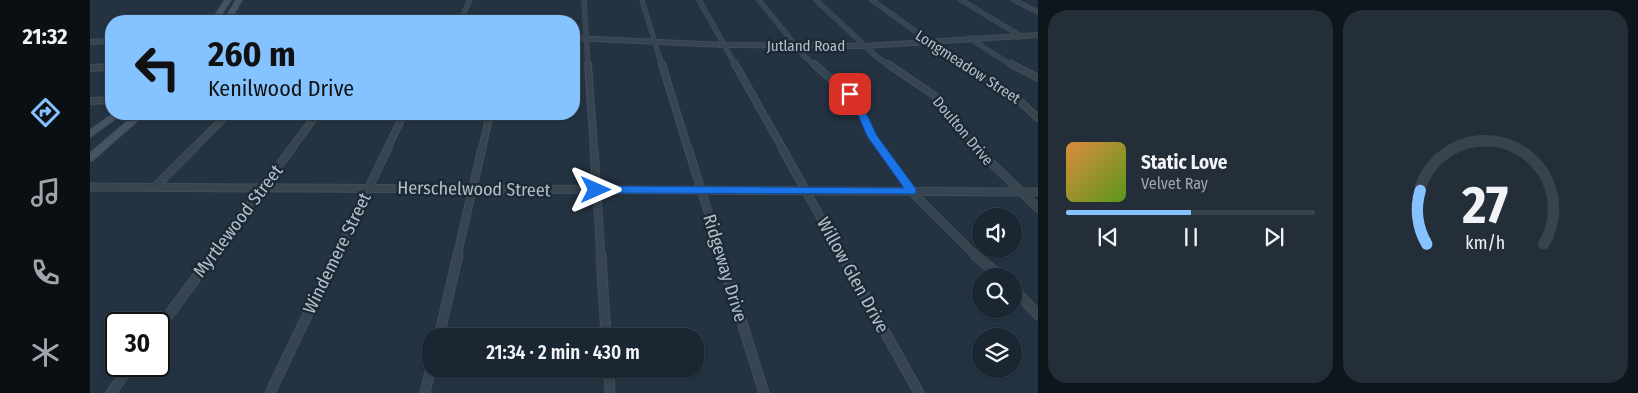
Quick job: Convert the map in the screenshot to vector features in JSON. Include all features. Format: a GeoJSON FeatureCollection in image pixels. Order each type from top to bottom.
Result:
{"type":"FeatureCollection","features":[{"type":"Feature","properties":{"kind":"main road"},"geometry":{"type":"LineString","coordinates":[[218,14],[228,0]]}},
{"type":"Feature","properties":{"kind":"main road"},"geometry":{"type":"LineString","coordinates":[[218,14],[230,13],[239,0]]}},
{"type":"Feature","properties":{"kind":"main road"},"geometry":{"type":"LineString","coordinates":[[90,134],[110,120]]}},
{"type":"Feature","properties":{"kind":"main road"},"geometry":{"type":"LineString","coordinates":[[90,158],[134,120]]}},
{"type":"Feature","properties":{"kind":"street"},"geometry":{"type":"LineString","coordinates":[[463,15],[470,0]]}},
{"type":"Feature","properties":{"kind":"street"},"geometry":{"type":"LineString","coordinates":[[584,0],[605,328]]}},
{"type":"Feature","properties":{"kind":"street","name":"Ridgeway Drive"},"geometry":{"type":"LineString","coordinates":[[642,0],[764,393]]}},
{"type":"Feature","properties":{"kind":"street","name":"Willow Glen Drive"},"geometry":{"type":"LineString","coordinates":[[699,0],[919,393]]}},
{"type":"Feature","properties":{"kind":"street"},"geometry":{"type":"LineString","coordinates":[[759,0],[804,56],[857,102],[872,136],[912,192],[964,246],[990,268]]}},
{"type":"Feature","properties":{"kind":"street","name":"Doulton Drive"},"geometry":{"type":"LineString","coordinates":[[816,0],[865,46],[934,96],[964,135],[1038,208]]}},
{"type":"Feature","properties":{"kind":"street","name":"Longmeadow Street"},"geometry":{"type":"LineString","coordinates":[[872,0],[950,58],[1012,94],[1038,118]]}},
{"type":"Feature","properties":{"kind":"street"},"geometry":{"type":"LineString","coordinates":[[961,0],[1019,35]]}},
{"type":"Feature","properties":{"kind":"street"},"geometry":{"type":"LineString","coordinates":[[1014,0],[1038,12]]}},
{"type":"Feature","properties":{"kind":"street","name":"Jutland Road"},"geometry":{"type":"LineString","coordinates":[[580,38],[724,45],[865,46],[1038,35]]}},
{"type":"Feature","properties":{"kind":"street"},"geometry":{"type":"LineString","coordinates":[[969,38],[1000,59],[1038,78]]}},
{"type":"Feature","properties":{"kind":"street"},"geometry":{"type":"LineString","coordinates":[[90,42],[105,41]]}},
{"type":"Feature","properties":{"kind":"street"},"geometry":{"type":"LineString","coordinates":[[90,68],[105,67]]}},
{"type":"Feature","properties":{"kind":"street"},"geometry":{"type":"LineString","coordinates":[[90,101],[105,100]]}},
{"type":"Feature","properties":{"kind":"street"},"geometry":{"type":"LineString","coordinates":[[155,187],[222,120]]}},
{"type":"Feature","properties":{"kind":"street","name":"Myrtlewood Street"},"geometry":{"type":"LineString","coordinates":[[170,313],[313,120]]}},
{"type":"Feature","properties":{"kind":"street","name":"Windemere Street"},"geometry":{"type":"LineString","coordinates":[[270,393],[401,120]]}},
{"type":"Feature","properties":{"kind":"street"},"geometry":{"type":"LineString","coordinates":[[441,328],[489,120]]}},
{"type":"Feature","properties":{"kind":"street","name":"Herschelwood Street"},"geometry":{"type":"LineString","coordinates":[[90,187],[1038,192]]}},
{"type":"Feature","properties":{"kind":"street"},"geometry":{"type":"LineString","coordinates":[[1022,297],[1038,314]]}},
{"type":"Feature","properties":{"kind":"street"},"geometry":{"type":"LineString","coordinates":[[111,393],[122,377]]}},
{"type":"Feature","properties":{"kind":"street"},"geometry":{"type":"LineString","coordinates":[[425,393],[428,378]]}},
{"type":"Feature","properties":{"kind":"street"},"geometry":{"type":"LineString","coordinates":[[609,378],[610,393]]}},
{"type":"Feature","properties":{"kind":"route"},"geometry":{"type":"LineString","coordinates":[[596,190],[912,192],[872,136],[857,102],[850,94]]}}]}
